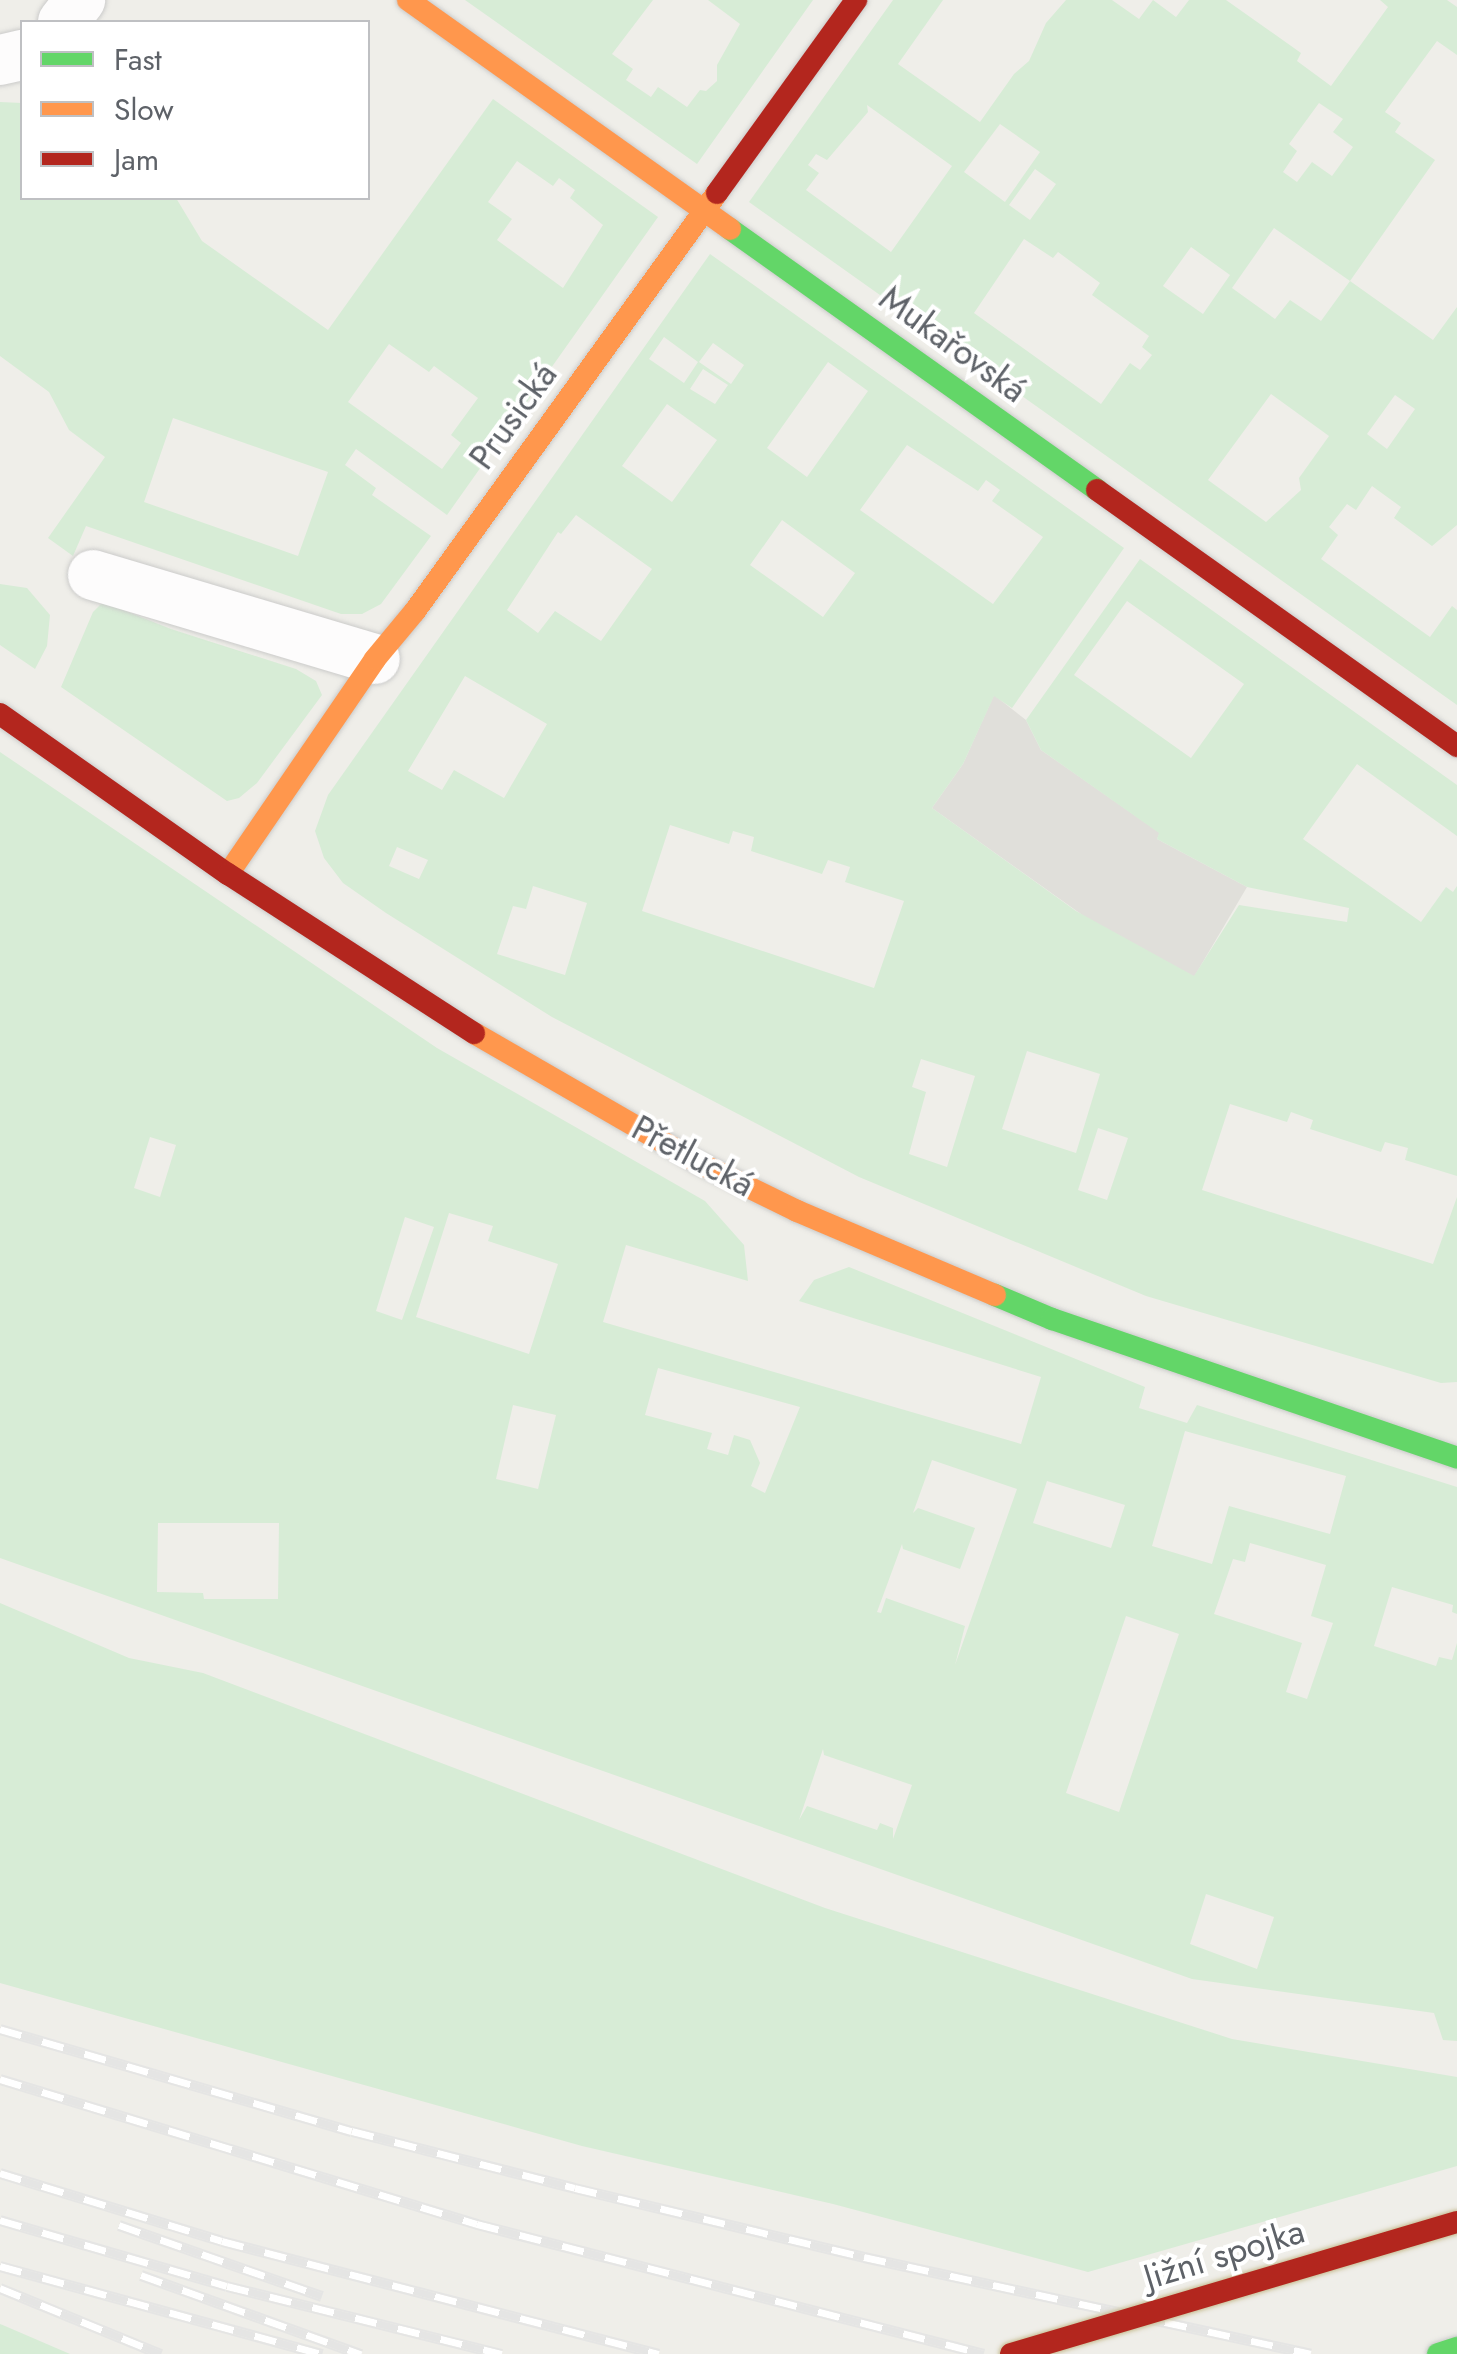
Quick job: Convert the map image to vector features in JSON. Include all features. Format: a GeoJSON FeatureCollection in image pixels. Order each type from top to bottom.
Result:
{"type":"FeatureCollection","features":[{"type":"Feature","properties":{"kind":"main road","name":"Mukařovská"},"geometry":{"type":"LineString","coordinates":[[408,0],[1457,746]]}},
{"type":"Feature","properties":{"kind":"main road","name":"Prusická"},"geometry":{"type":"LineString","coordinates":[[228,874],[375,659],[415,611],[856,0]]}},
{"type":"Feature","properties":{"kind":"main road","name":"Přetlucká"},"geometry":{"type":"LineString","coordinates":[[0,714],[228,874],[450,1019],[698,1162],[797,1211],[1052,1320],[1457,1458]]}},
{"type":"Feature","properties":{"kind":"main road","name":"Jižní spojka"},"geometry":{"type":"LineString","coordinates":[[1010,2354],[1457,2222]]}},
{"type":"Feature","properties":{"kind":"main road"},"geometry":{"type":"LineString","coordinates":[[1438,2354],[1457,2348]]}},
{"type":"Feature","properties":{"kind":"street"},"geometry":{"type":"LineString","coordinates":[[65,20],[80,0]]}},
{"type":"Feature","properties":{"kind":"street"},"geometry":{"type":"LineString","coordinates":[[93,575],[375,659]]}},
{"type":"Feature","properties":{"kind":"shaded area"},"geometry":{"type":"Polygon","coordinates":[[[994,695],[1026,720],[1041,750],[1160,833],[1157,839],[1247,887],[1194,977],[1095,924],[932,808],[963,764],[994,695]]]}},
{"type":"Feature","properties":{"kind":"green space"},"geometry":{"type":"Polygon","coordinates":[[[465,0],[653,0],[612,54],[633,69],[626,80],[651,97],[658,87],[687,107],[700,90],[706,91],[717,81],[717,65],[740,24],[708,0],[813,0],[697,164],[465,0]]]}},
{"type":"Feature","properties":{"kind":"green space"},"geometry":{"type":"Polygon","coordinates":[[[893,0],[943,0],[898,64],[980,122],[1014,74],[1029,61],[1046,23],[1066,0],[1112,0],[1139,19],[1153,0],[1176,17],[1189,0],[1226,0],[1301,53],[1297,61],[1331,86],[1388,7],[1380,0],[1447,0],[1457,7],[1457,55],[1437,41],[1385,112],[1401,123],[1395,132],[1435,160],[1350,281],[1433,340],[1457,307],[1457,525],[1432,546],[1394,518],[1401,507],[1372,486],[1356,510],[1347,504],[1329,527],[1338,535],[1321,559],[1430,637],[1452,606],[1457,610],[1457,705],[749,202],[893,0]],[[1319,103],[1289,144],[1297,151],[1283,172],[1297,182],[1312,162],[1332,176],[1353,147],[1333,132],[1343,119],[1319,103]],[[867,105],[868,112],[827,160],[816,154],[808,165],[819,173],[806,190],[891,252],[952,166],[867,105]],[[1000,124],[964,172],[1005,202],[1040,152],[1000,124]],[[1035,169],[1009,205],[1030,220],[1056,184],[1035,169]],[[1274,228],[1232,288],[1275,319],[1290,300],[1321,321],[1350,281],[1274,228]],[[1024,239],[974,313],[1101,404],[1130,363],[1140,370],[1152,355],[1142,347],[1149,336],[1092,295],[1100,283],[1058,252],[1053,258],[1024,239]],[[1191,247],[1163,286],[1203,314],[1230,275],[1191,247]],[[1271,394],[1208,480],[1266,522],[1301,490],[1299,478],[1329,436],[1271,394]],[[1395,395],[1367,434],[1387,449],[1415,409],[1395,395]]]}},
{"type":"Feature","properties":{"kind":"green space"},"geometry":{"type":"Polygon","coordinates":[[[493,99],[658,217],[447,515],[356,449],[345,465],[376,488],[372,495],[431,536],[381,604],[362,614],[341,614],[86,526],[73,556],[48,538],[105,457],[69,430],[49,392],[0,356],[0,102],[20,103],[20,200],[177,200],[202,241],[328,330],[493,99]],[[517,161],[488,202],[512,219],[497,240],[563,288],[603,225],[570,198],[575,190],[559,178],[553,186],[517,161]],[[389,344],[348,402],[442,469],[461,443],[451,435],[478,398],[434,366],[429,372],[389,344]],[[173,418],[144,502],[298,556],[328,472],[173,418]]]}},
{"type":"Feature","properties":{"kind":"green space"},"geometry":{"type":"Polygon","coordinates":[[[710,254],[1124,548],[1012,708],[994,696],[963,764],[932,808],[1076,911],[1194,976],[1239,905],[1347,922],[1349,908],[1247,887],[1157,839],[1159,833],[1041,750],[1026,720],[1140,559],[1457,785],[1457,836],[1357,764],[1303,839],[1421,922],[1446,887],[1453,892],[1457,886],[1457,1176],[1405,1160],[1408,1148],[1385,1142],[1381,1152],[1310,1129],[1313,1120],[1291,1112],[1287,1122],[1230,1104],[1202,1190],[1433,1264],[1457,1197],[1457,1382],[1441,1383],[1146,1296],[859,1177],[552,1017],[343,883],[324,858],[315,831],[328,795],[710,254]],[[664,337],[649,359],[684,383],[698,362],[664,337]],[[713,343],[699,362],[731,384],[744,365],[713,343]],[[828,362],[767,448],[807,477],[868,391],[828,362]],[[703,369],[690,389],[715,404],[728,385],[703,369]],[[667,404],[622,466],[672,502],[717,440],[667,404]],[[907,445],[860,510],[993,604],[1043,537],[992,501],[1000,490],[986,480],[978,491],[907,445]],[[576,515],[561,534],[558,532],[507,610],[538,633],[555,611],[601,641],[652,569],[576,515]],[[782,520],[750,565],[823,617],[855,573],[782,520]],[[1127,601],[1074,675],[1191,758],[1244,684],[1127,601]],[[465,676],[408,771],[442,790],[454,770],[504,798],[547,724],[465,676]],[[670,825],[642,911],[874,988],[904,901],[845,882],[850,867],[828,860],[822,874],[751,851],[754,837],[733,831],[729,844],[670,825]],[[397,847],[389,866],[419,879],[428,860],[397,847]],[[533,886],[526,909],[513,906],[497,954],[565,975],[587,903],[533,886]],[[1027,1051],[1002,1129],[1076,1153],[1100,1074],[1027,1051]],[[921,1059],[912,1087],[926,1092],[909,1154],[947,1167],[975,1076],[921,1059]],[[1098,1128],[1078,1190],[1107,1200],[1128,1138],[1098,1128]]]}},
{"type":"Feature","properties":{"kind":"green space"},"geometry":{"type":"Polygon","coordinates":[[[0,584],[27,588],[50,615],[47,646],[35,669],[0,645],[0,584]]]}},
{"type":"Feature","properties":{"kind":"green space"},"geometry":{"type":"Polygon","coordinates":[[[103,602],[171,629],[296,669],[316,681],[322,695],[257,783],[239,798],[227,801],[61,687],[93,612],[103,602]]]}},
{"type":"Feature","properties":{"kind":"green space"},"geometry":{"type":"Polygon","coordinates":[[[0,752],[437,1048],[705,1201],[744,1245],[748,1281],[626,1245],[603,1322],[1021,1444],[1041,1377],[799,1301],[814,1280],[849,1267],[1145,1387],[1139,1408],[1187,1423],[1197,1405],[1457,1487],[1457,1614],[1452,1612],[1453,1605],[1392,1587],[1374,1646],[1436,1666],[1439,1657],[1452,1660],[1457,1643],[1457,2041],[1443,2040],[1434,2013],[1192,1979],[0,1558],[0,752]],[[150,1137],[134,1188],[160,1197],[176,1145],[150,1137]],[[449,1213],[416,1317],[529,1354],[558,1264],[488,1241],[493,1226],[449,1213]],[[405,1217],[376,1311],[402,1320],[434,1227],[405,1217]],[[658,1368],[645,1415],[712,1433],[707,1449],[728,1455],[734,1435],[750,1440],[760,1463],[751,1486],[765,1493],[800,1407],[658,1368]],[[513,1405],[496,1479],[538,1489],[556,1415],[513,1405]],[[1185,1431],[1152,1546],[1212,1564],[1229,1506],[1330,1534],[1346,1476],[1185,1431]],[[932,1460],[913,1513],[918,1508],[975,1528],[960,1569],[903,1549],[902,1544],[877,1612],[881,1613],[886,1598],[965,1626],[955,1665],[1017,1489],[932,1460]],[[1047,1481],[1033,1523],[1111,1548],[1125,1505],[1047,1481]],[[158,1523],[157,1592],[203,1593],[204,1599],[278,1599],[279,1523],[158,1523]],[[1250,1543],[1245,1562],[1233,1559],[1214,1614],[1302,1643],[1286,1692],[1307,1699],[1333,1623],[1311,1616],[1326,1565],[1250,1543]],[[1126,1616],[1066,1793],[1119,1812],[1179,1634],[1126,1616]],[[823,1749],[799,1820],[807,1806],[877,1830],[880,1823],[893,1828],[893,1839],[912,1785],[824,1755],[823,1749]],[[1206,1894],[1190,1944],[1257,1969],[1274,1917],[1206,1894]]]}},
{"type":"Feature","properties":{"kind":"green space"},"geometry":{"type":"Polygon","coordinates":[[[0,1603],[129,1658],[203,1673],[825,1908],[1232,2039],[1457,2077],[1457,2166],[1088,2272],[833,2204],[582,2146],[0,1983],[0,1603]]]}},
{"type":"Feature","properties":{"kind":"green space"},"geometry":{"type":"Polygon","coordinates":[[[0,2324],[5,2326],[70,2354],[0,2354],[0,2324]]]}},
{"type":"Feature","properties":{"kind":"railway"},"geometry":{"type":"LineString","coordinates":[[0,2029],[352,2131],[575,2188],[864,2257],[1311,2354]]}},
{"type":"Feature","properties":{"kind":"railway"},"geometry":{"type":"LineString","coordinates":[[0,2079],[477,2224],[984,2354]]}},
{"type":"Feature","properties":{"kind":"railway"},"geometry":{"type":"LineString","coordinates":[[0,2173],[222,2241],[659,2354]]}},
{"type":"Feature","properties":{"kind":"railway"},"geometry":{"type":"LineString","coordinates":[[0,2220],[227,2286],[502,2354]]}},
{"type":"Feature","properties":{"kind":"railway"},"geometry":{"type":"LineString","coordinates":[[119,2225],[322,2296]]}},
{"type":"Feature","properties":{"kind":"railway"},"geometry":{"type":"LineString","coordinates":[[0,2266],[322,2354]]}},
{"type":"Feature","properties":{"kind":"railway"},"geometry":{"type":"LineString","coordinates":[[141,2275],[361,2354]]}},
{"type":"Feature","properties":{"kind":"railway"},"geometry":{"type":"LineString","coordinates":[[0,2288],[161,2354]]}},
{"type":"Feature","properties":{"kind":"traffic: fast"},"geometry":{"type":"LineString","coordinates":[[730,229],[1097,490]]}},
{"type":"Feature","properties":{"kind":"traffic: fast"},"geometry":{"type":"LineString","coordinates":[[995,1295],[1052,1319],[1457,1458]]}},
{"type":"Feature","properties":{"kind":"traffic: fast"},"geometry":{"type":"LineString","coordinates":[[1438,2354],[1457,2348]]}},
{"type":"Feature","properties":{"kind":"traffic: slow"},"geometry":{"type":"LineString","coordinates":[[408,0],[730,229]]}},
{"type":"Feature","properties":{"kind":"traffic: slow"},"geometry":{"type":"LineString","coordinates":[[228,874],[375,659],[415,611],[717,193]]}},
{"type":"Feature","properties":{"kind":"traffic: slow"},"geometry":{"type":"LineString","coordinates":[[474,1033],[697,1162],[797,1211],[995,1295]]}},
{"type":"Feature","properties":{"kind":"traffic: jam"},"geometry":{"type":"LineString","coordinates":[[717,193],[856,0]]}},
{"type":"Feature","properties":{"kind":"traffic: jam"},"geometry":{"type":"LineString","coordinates":[[1097,490],[1457,746]]}},
{"type":"Feature","properties":{"kind":"traffic: jam"},"geometry":{"type":"LineString","coordinates":[[0,714],[228,874],[474,1033]]}},
{"type":"Feature","properties":{"kind":"traffic: jam"},"geometry":{"type":"LineString","coordinates":[[1011,2354],[1457,2222]]}}]}
